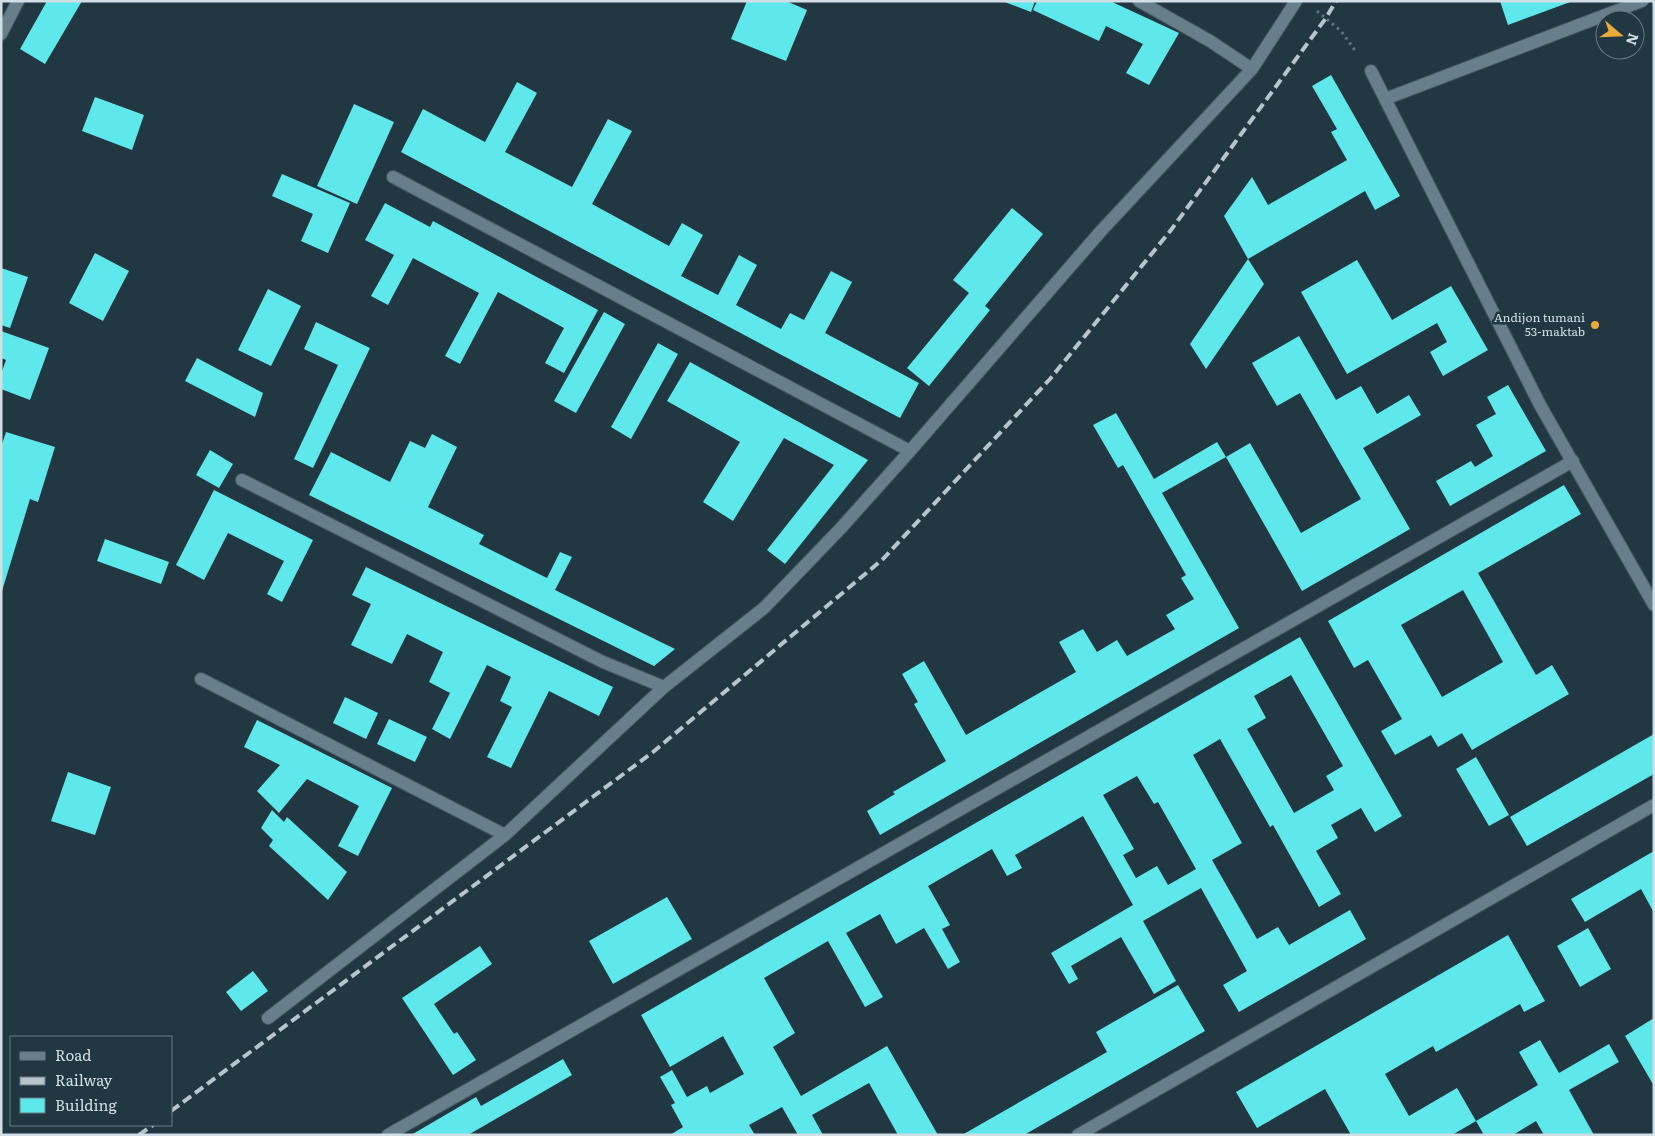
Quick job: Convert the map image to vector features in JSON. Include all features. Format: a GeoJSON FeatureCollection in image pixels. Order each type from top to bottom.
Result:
{"type":"FeatureCollection","features":[{"type":"Feature","properties":{"kind":"street"},"geometry":{"type":"LineString","coordinates":[[1,34],[18,1]]}},
{"type":"Feature","properties":{"kind":"street"},"geometry":{"type":"LineString","coordinates":[[1138,1],[1210,41],[1252,69]]}},
{"type":"Feature","properties":{"kind":"street"},"geometry":{"type":"LineString","coordinates":[[268,1018],[505,835],[664,687],[764,608],[841,528],[910,451],[1101,230],[1252,69],[1296,1]]}},
{"type":"Feature","properties":{"kind":"street"},"geometry":{"type":"LineString","coordinates":[[1385,99],[1642,1]]}},
{"type":"Feature","properties":{"kind":"street"},"geometry":{"type":"LineString","coordinates":[[1371,71],[1540,405],[1654,605]]}},
{"type":"Feature","properties":{"kind":"street"},"geometry":{"type":"LineString","coordinates":[[393,177],[910,451]]}},
{"type":"Feature","properties":{"kind":"street"},"geometry":{"type":"LineString","coordinates":[[388,1135],[1572,461]]}},
{"type":"Feature","properties":{"kind":"street"},"geometry":{"type":"LineString","coordinates":[[242,480],[603,662],[664,687]]}},
{"type":"Feature","properties":{"kind":"street"},"geometry":{"type":"LineString","coordinates":[[201,679],[505,835]]}},
{"type":"Feature","properties":{"kind":"street"},"geometry":{"type":"LineString","coordinates":[[1078,1135],[1654,805]]}},
{"type":"Feature","properties":{"kind":"path"},"geometry":{"type":"LineString","coordinates":[[1312,7],[1341,31],[1371,71]]}},
{"type":"Feature","properties":{"kind":"building"},"geometry":{"type":"Polygon","coordinates":[[[47,1],[82,1],[45,64],[20,49],[47,1]]]}},
{"type":"Feature","properties":{"kind":"building"},"geometry":{"type":"Polygon","coordinates":[[[747,1],[786,1],[807,10],[786,61],[731,39],[747,1]]]}},
{"type":"Feature","properties":{"kind":"building"},"geometry":{"type":"Polygon","coordinates":[[[1002,1],[1035,1],[1031,12],[1002,1]]]}},
{"type":"Feature","properties":{"kind":"building"},"geometry":{"type":"Polygon","coordinates":[[[1037,1],[1110,1],[1179,33],[1149,85],[1126,73],[1143,44],[1106,26],[1099,41],[1033,10],[1037,1]]]}},
{"type":"Feature","properties":{"kind":"building"},"geometry":{"type":"Polygon","coordinates":[[[1500,1],[1573,1],[1508,25],[1500,1]]]}},
{"type":"Feature","properties":{"kind":"building"},"geometry":{"type":"Polygon","coordinates":[[[1331,75],[1400,196],[1375,210],[1365,191],[1248,259],[1224,216],[1252,177],[1268,205],[1347,160],[1331,132],[1337,129],[1312,86],[1331,75]]]}},
{"type":"Feature","properties":{"kind":"building"},"geometry":{"type":"Polygon","coordinates":[[[517,82],[537,93],[505,152],[572,187],[608,119],[632,131],[592,204],[669,246],[682,223],[703,235],[681,276],[718,295],[739,255],[757,265],[736,305],[781,329],[790,313],[804,320],[831,271],[852,282],[825,333],[919,383],[900,418],[401,152],[423,109],[485,142],[517,82]]]}},
{"type":"Feature","properties":{"kind":"building"},"geometry":{"type":"Polygon","coordinates":[[[95,97],[144,115],[132,150],[82,131],[95,97]]]}},
{"type":"Feature","properties":{"kind":"building"},"geometry":{"type":"Polygon","coordinates":[[[354,104],[394,122],[357,204],[317,186],[354,104]]]}},
{"type":"Feature","properties":{"kind":"building"},"geometry":{"type":"Polygon","coordinates":[[[282,174],[350,203],[328,253],[301,241],[313,214],[272,196],[282,174]]]}},
{"type":"Feature","properties":{"kind":"building"},"geometry":{"type":"Polygon","coordinates":[[[385,203],[430,227],[433,221],[598,310],[564,373],[545,363],[564,328],[498,292],[460,364],[445,356],[479,293],[413,258],[388,305],[371,296],[394,255],[365,240],[385,203]]]}},
{"type":"Feature","properties":{"kind":"building"},"geometry":{"type":"Polygon","coordinates":[[[1012,208],[1043,234],[985,306],[990,310],[929,386],[907,368],[969,293],[953,280],[1012,208]]]}},
{"type":"Feature","properties":{"kind":"building"},"geometry":{"type":"Polygon","coordinates":[[[95,253],[129,271],[103,321],[69,303],[95,253]]]}},
{"type":"Feature","properties":{"kind":"building"},"geometry":{"type":"Polygon","coordinates":[[[1248,259],[1264,284],[1206,369],[1190,344],[1248,259]]]}},
{"type":"Feature","properties":{"kind":"building"},"geometry":{"type":"Polygon","coordinates":[[[1357,260],[1392,320],[1451,286],[1488,350],[1443,376],[1430,352],[1447,342],[1437,323],[1347,374],[1301,292],[1357,260]]]}},
{"type":"Feature","properties":{"kind":"building"},"geometry":{"type":"Polygon","coordinates":[[[1,268],[28,277],[10,328],[1,325],[1,268]]]}},
{"type":"Feature","properties":{"kind":"building"},"geometry":{"type":"Polygon","coordinates":[[[268,289],[301,306],[271,366],[238,350],[268,289]]]}},
{"type":"Feature","properties":{"kind":"building"},"geometry":{"type":"Polygon","coordinates":[[[604,312],[625,324],[576,413],[554,401],[604,312]]]}},
{"type":"Feature","properties":{"kind":"building"},"geometry":{"type":"Polygon","coordinates":[[[316,322],[370,348],[313,468],[294,459],[338,365],[304,349],[316,322]]]}},
{"type":"Feature","properties":{"kind":"building"},"geometry":{"type":"Polygon","coordinates":[[[1,331],[49,348],[30,400],[1,389],[1,374],[6,360],[1,358],[1,331]]]}},
{"type":"Feature","properties":{"kind":"building"},"geometry":{"type":"Polygon","coordinates":[[[1299,336],[1336,400],[1361,386],[1377,414],[1409,395],[1421,415],[1363,448],[1410,529],[1302,591],[1226,457],[1250,443],[1301,533],[1361,499],[1300,393],[1277,406],[1252,363],[1299,336]]]}},
{"type":"Feature","properties":{"kind":"building"},"geometry":{"type":"Polygon","coordinates":[[[658,343],[678,354],[631,439],[611,427],[658,343]]]}},
{"type":"Feature","properties":{"kind":"building"},"geometry":{"type":"Polygon","coordinates":[[[197,358],[263,393],[255,417],[185,381],[197,358]]]}},
{"type":"Feature","properties":{"kind":"building"},"geometry":{"type":"Polygon","coordinates":[[[690,362],[868,460],[785,564],[767,550],[834,465],[784,438],[733,521],[703,502],[740,442],[667,401],[690,362]]]}},
{"type":"Feature","properties":{"kind":"building"},"geometry":{"type":"Polygon","coordinates":[[[1508,385],[1546,451],[1450,506],[1436,481],[1471,461],[1475,467],[1493,456],[1476,425],[1496,414],[1487,397],[1508,385]]]}},
{"type":"Feature","properties":{"kind":"building"},"geometry":{"type":"Polygon","coordinates":[[[1116,413],[1154,479],[1217,442],[1226,457],[1162,493],[1239,628],[880,835],[867,811],[895,794],[893,792],[946,761],[914,704],[918,702],[902,674],[924,661],[966,735],[1076,672],[1059,642],[1083,629],[1097,652],[1117,640],[1127,656],[1175,629],[1166,615],[1194,599],[1181,578],[1186,575],[1123,465],[1118,468],[1093,425],[1116,413]]]}},
{"type":"Feature","properties":{"kind":"building"},"geometry":{"type":"Polygon","coordinates":[[[6,432],[55,447],[38,502],[30,499],[2,591],[1,447],[6,432]]]}},
{"type":"Feature","properties":{"kind":"building"},"geometry":{"type":"Polygon","coordinates":[[[432,434],[457,447],[428,507],[484,535],[479,544],[547,578],[560,552],[572,557],[555,590],[675,649],[654,666],[309,495],[331,452],[390,482],[410,441],[425,448],[432,434]]]}},
{"type":"Feature","properties":{"kind":"building"},"geometry":{"type":"Polygon","coordinates":[[[210,450],[233,464],[219,488],[196,475],[210,450]]]}},
{"type":"Feature","properties":{"kind":"building"},"geometry":{"type":"Polygon","coordinates":[[[1564,485],[1581,514],[1478,573],[1536,675],[1552,665],[1569,694],[1472,750],[1462,733],[1438,747],[1431,735],[1395,755],[1381,731],[1402,719],[1368,660],[1354,668],[1328,621],[1564,485]],[[1463,590],[1401,625],[1442,697],[1503,662],[1463,590]]]}},
{"type":"Feature","properties":{"kind":"building"},"geometry":{"type":"Polygon","coordinates":[[[214,490],[313,540],[282,602],[267,594],[284,561],[228,533],[204,580],[176,565],[214,490]]]}},
{"type":"Feature","properties":{"kind":"building"},"geometry":{"type":"Polygon","coordinates":[[[105,539],[169,562],[161,584],[97,561],[105,539]]]}},
{"type":"Feature","properties":{"kind":"building"},"geometry":{"type":"Polygon","coordinates":[[[366,567],[613,687],[599,716],[549,691],[511,768],[487,757],[512,707],[500,701],[511,677],[487,665],[450,739],[432,729],[450,693],[429,682],[443,652],[407,634],[392,664],[351,645],[371,604],[352,595],[366,567]]]}},
{"type":"Feature","properties":{"kind":"building"},"geometry":{"type":"Polygon","coordinates":[[[1300,637],[1402,816],[1375,832],[1361,808],[1331,825],[1338,838],[1316,851],[1341,894],[1319,907],[1273,825],[1270,827],[1220,739],[1193,755],[1242,843],[1212,860],[1257,939],[1278,927],[1289,945],[1350,910],[1366,939],[1239,1012],[1223,985],[1247,971],[1201,888],[1143,921],[1176,981],[1154,994],[1121,937],[1071,966],[1078,979],[1069,984],[1051,953],[1133,905],[1083,816],[1015,855],[1022,868],[1007,876],[992,849],[928,886],[950,925],[942,929],[960,962],[948,969],[924,928],[896,944],[880,914],[846,933],[883,997],[865,1007],[828,941],[764,978],[795,1033],[773,1047],[801,1096],[887,1046],[938,1135],[898,1135],[869,1083],[812,1115],[823,1135],[798,1135],[782,1107],[749,1125],[755,1135],[670,1135],[683,1127],[671,1105],[675,1103],[660,1077],[672,1070],[687,1097],[707,1086],[710,1093],[744,1074],[723,1036],[670,1067],[641,1015],[1300,637]],[[1291,675],[1254,696],[1266,718],[1247,729],[1294,813],[1334,790],[1326,776],[1343,766],[1291,675]],[[1137,776],[1103,795],[1134,849],[1123,855],[1136,878],[1157,866],[1168,885],[1196,869],[1158,802],[1154,804],[1137,776]]]}},
{"type":"Feature","properties":{"kind":"building"},"geometry":{"type":"Polygon","coordinates":[[[345,697],[378,713],[366,739],[333,723],[345,697]]]}},
{"type":"Feature","properties":{"kind":"building"},"geometry":{"type":"Polygon","coordinates":[[[389,719],[427,737],[415,762],[377,744],[389,719]]]}},
{"type":"Feature","properties":{"kind":"building"},"geometry":{"type":"Polygon","coordinates":[[[257,720],[392,788],[358,856],[338,846],[359,806],[307,779],[279,813],[257,791],[280,765],[244,747],[257,720]]]}},
{"type":"Feature","properties":{"kind":"building"},"geometry":{"type":"Polygon","coordinates":[[[1654,734],[1654,774],[1527,846],[1510,817],[1654,734]]]}},
{"type":"Feature","properties":{"kind":"building"},"geometry":{"type":"Polygon","coordinates":[[[1476,757],[1509,815],[1489,826],[1456,769],[1476,757]]]}},
{"type":"Feature","properties":{"kind":"building"},"geometry":{"type":"Polygon","coordinates":[[[68,772],[111,787],[95,835],[51,821],[68,772]]]}},
{"type":"Feature","properties":{"kind":"building"},"geometry":{"type":"Polygon","coordinates":[[[272,810],[284,822],[287,817],[347,872],[328,900],[269,846],[273,840],[261,828],[272,810]]]}},
{"type":"Feature","properties":{"kind":"building"},"geometry":{"type":"Polygon","coordinates":[[[1654,851],[1654,913],[1641,889],[1585,922],[1571,899],[1654,851]]]}},
{"type":"Feature","properties":{"kind":"building"},"geometry":{"type":"Polygon","coordinates":[[[667,897],[692,939],[613,984],[589,941],[667,897]]]}},
{"type":"Feature","properties":{"kind":"building"},"geometry":{"type":"Polygon","coordinates":[[[1588,928],[1611,969],[1580,987],[1557,946],[1588,928]]]}},
{"type":"Feature","properties":{"kind":"building"},"geometry":{"type":"Polygon","coordinates":[[[1508,935],[1545,1001],[1524,1012],[1520,1004],[1436,1052],[1433,1046],[1385,1074],[1409,1116],[1457,1088],[1476,1121],[1452,1135],[1351,1135],[1325,1089],[1257,1128],[1236,1092],[1508,935]]]}},
{"type":"Feature","properties":{"kind":"building"},"geometry":{"type":"Polygon","coordinates":[[[480,946],[492,964],[434,1004],[454,1034],[457,1032],[476,1060],[453,1075],[402,998],[480,946]]]}},
{"type":"Feature","properties":{"kind":"building"},"geometry":{"type":"Polygon","coordinates":[[[253,971],[268,991],[241,1011],[226,992],[253,971]]]}},
{"type":"Feature","properties":{"kind":"building"},"geometry":{"type":"Polygon","coordinates":[[[1178,985],[1205,1031],[1024,1135],[962,1135],[1107,1052],[1096,1032],[1178,985]]]}},
{"type":"Feature","properties":{"kind":"building"},"geometry":{"type":"Polygon","coordinates":[[[1654,1018],[1654,1086],[1625,1036],[1654,1018]]]}},
{"type":"Feature","properties":{"kind":"building"},"geometry":{"type":"Polygon","coordinates":[[[1540,1040],[1559,1073],[1609,1044],[1619,1062],[1569,1090],[1594,1135],[1544,1135],[1536,1121],[1513,1135],[1484,1135],[1476,1121],[1538,1085],[1519,1052],[1540,1040]]]}},
{"type":"Feature","properties":{"kind":"building"},"geometry":{"type":"Polygon","coordinates":[[[563,1059],[572,1075],[468,1135],[411,1135],[476,1097],[481,1106],[563,1059]]]}},
{"type":"Feature","properties":{"kind":"railway"},"geometry":{"type":"LineString","coordinates":[[172,1110],[653,752],[883,559],[1050,379],[1171,230],[1326,18],[1336,1]]}},
{"type":"Feature","properties":{"kind":"railway"},"geometry":{"type":"LineString","coordinates":[[139,1135],[152,1126]]}},
{"type":"Feature","properties":{"kind":"place","name":"Andijon tumani 53-maktab"},"geometry":{"type":"Point","coordinates":[1595,325]}}]}
